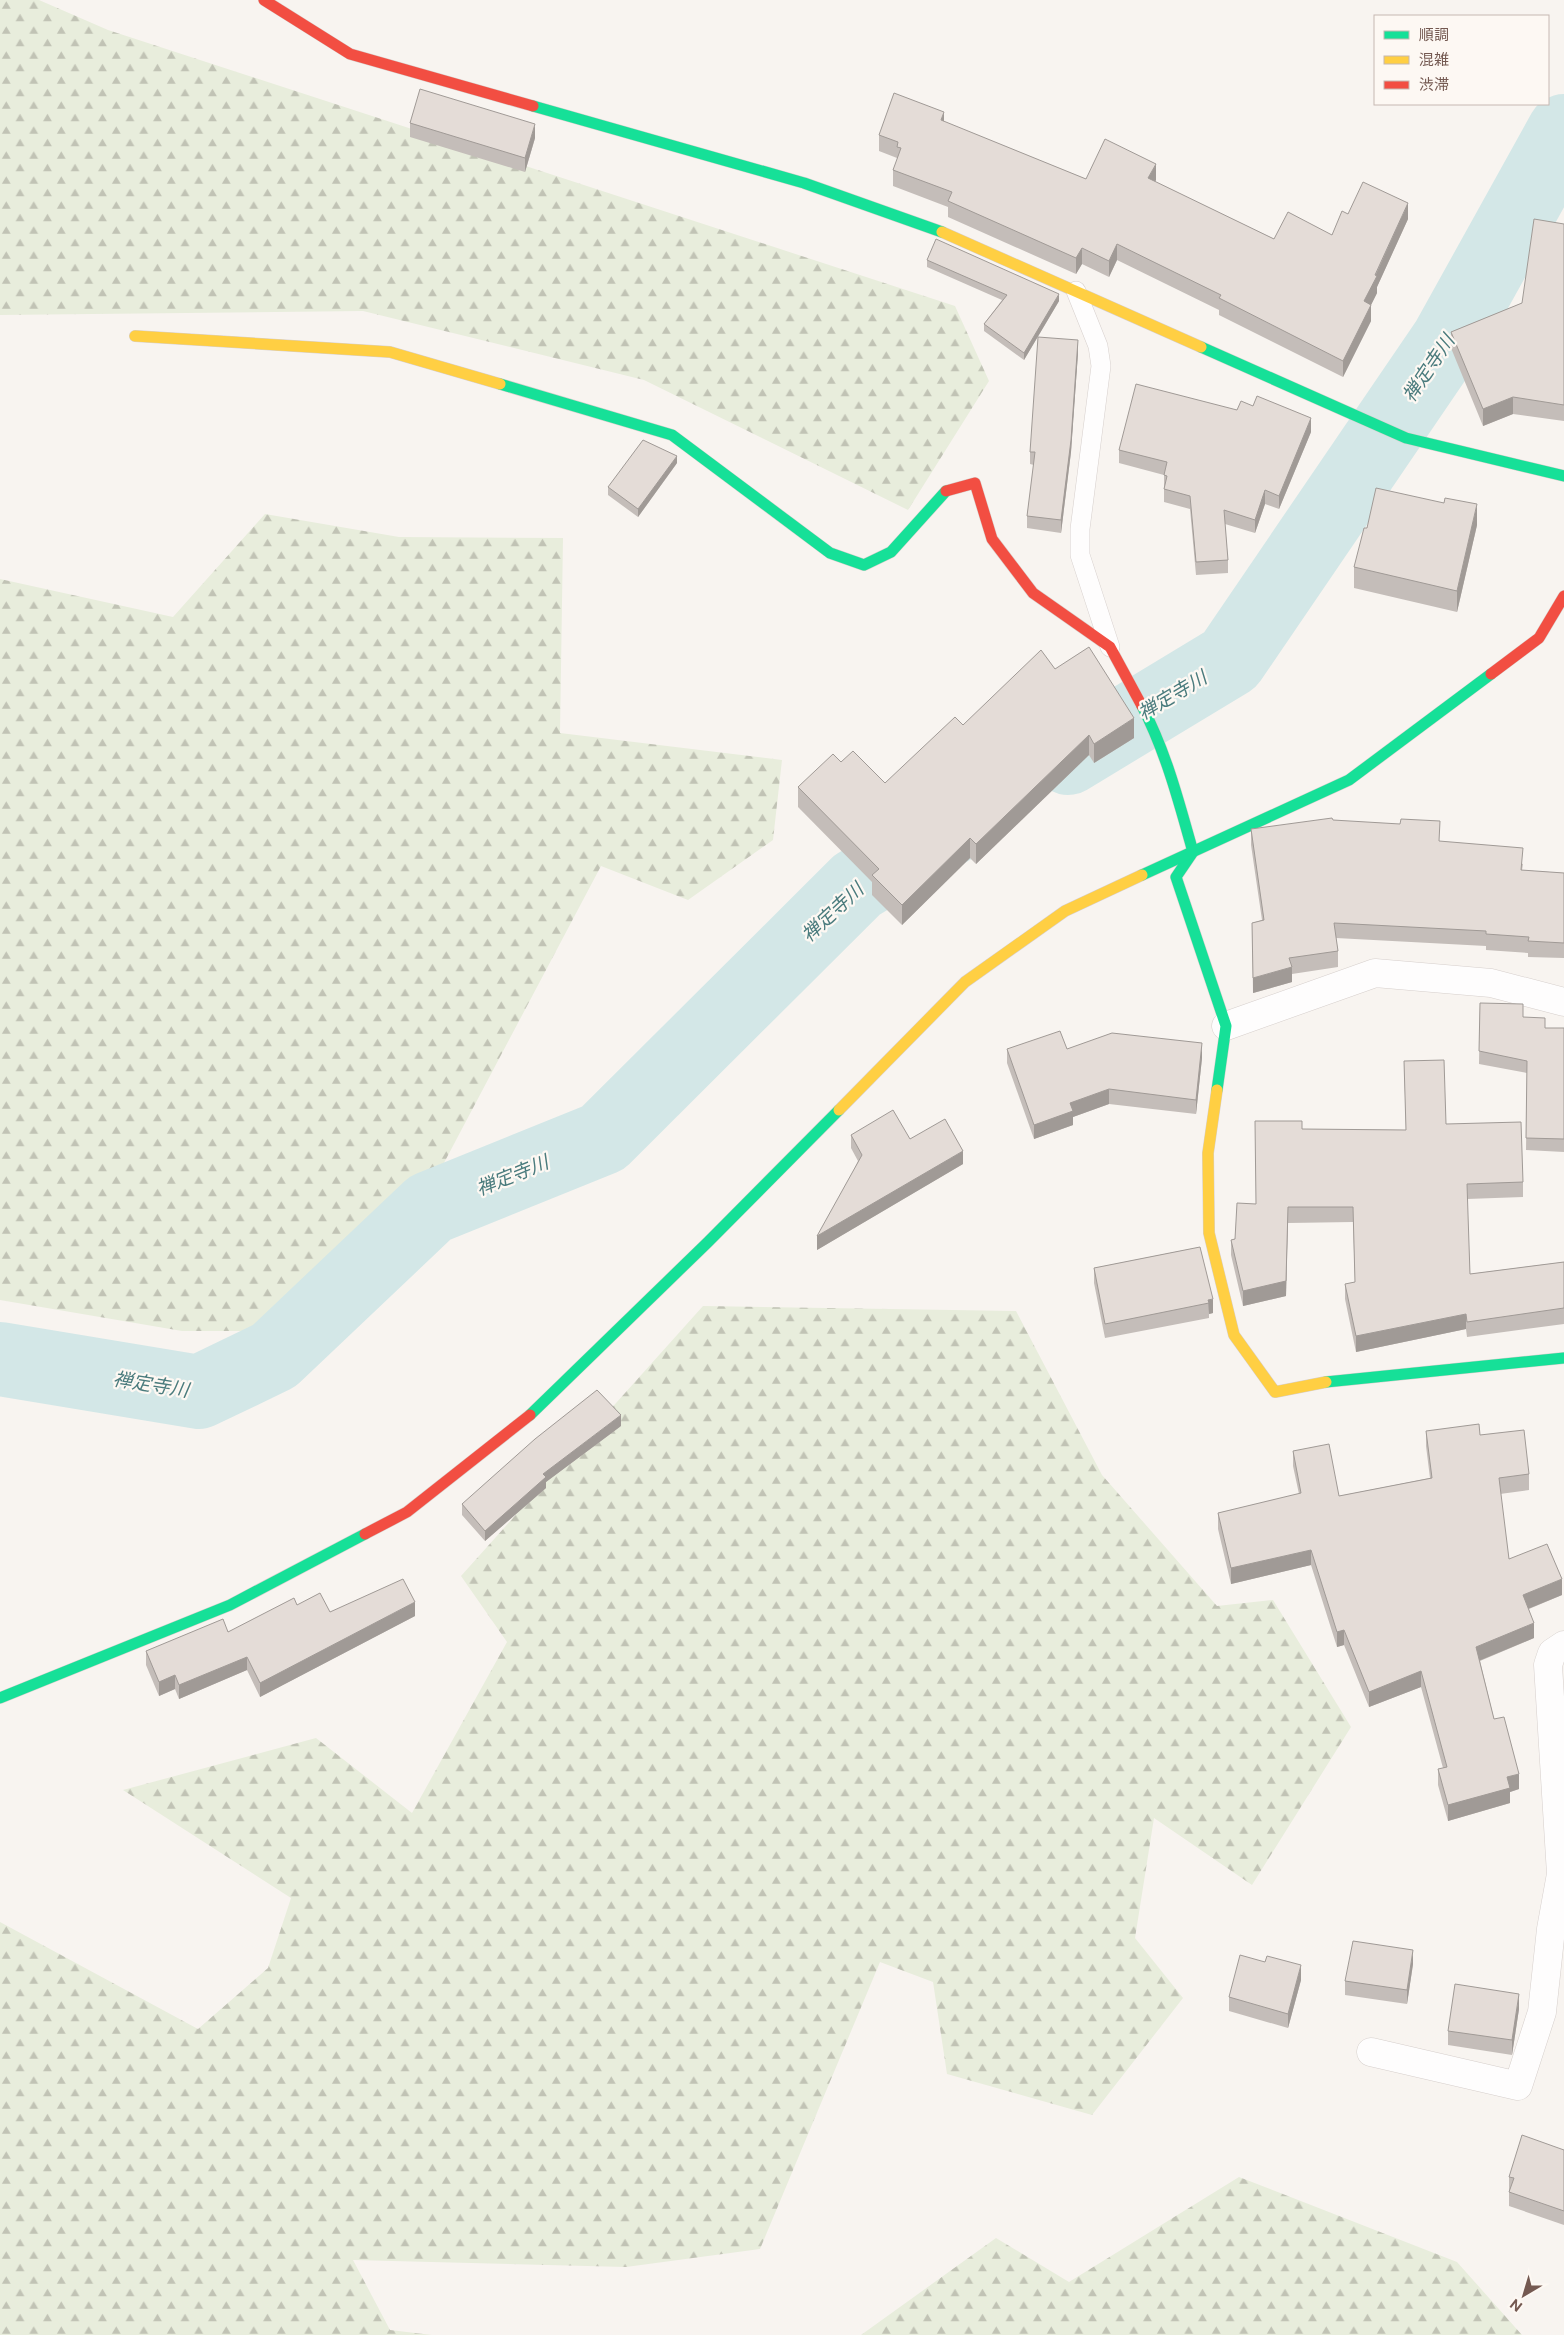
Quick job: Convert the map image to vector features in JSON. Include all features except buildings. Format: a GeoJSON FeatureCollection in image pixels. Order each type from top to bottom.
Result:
{"type":"FeatureCollection","features":[{"type":"Feature","properties":{"kind":"street"},"geometry":{"type":"LineString","coordinates":[[264,0],[350,54],[804,183],[927,225],[1406,438],[1564,476]]}},
{"type":"Feature","properties":{"kind":"street"},"geometry":{"type":"LineString","coordinates":[[135,336],[390,352],[672,435],[830,553],[864,565],[891,552],[946,490],[974,483],[992,540],[1033,593],[1110,647],[1152,725],[1172,778],[1193,852]]}},
{"type":"Feature","properties":{"kind":"street"},"geometry":{"type":"LineString","coordinates":[[0,1698],[230,1605],[407,1512],[520,1425],[708,1242],[965,982],[1065,911],[1349,780],[1539,638],[1564,596]]}},
{"type":"Feature","properties":{"kind":"street"},"geometry":{"type":"LineString","coordinates":[[1193,852],[1176,877],[1226,1026],[1208,1153],[1209,1233],[1234,1335],[1275,1392],[1332,1381],[1564,1358]]}},
{"type":"Feature","properties":{"kind":"street"},"geometry":{"type":"LineString","coordinates":[[1226,1026],[1375,973],[1491,983],[1564,1002]]}},
{"type":"Feature","properties":{"kind":"street"},"geometry":{"type":"LineString","coordinates":[[1371,2052],[1518,2086],[1542,2012],[1551,1929],[1562,1874],[1548,1665],[1552,1652],[1564,1645]]}},
{"type":"Feature","properties":{"kind":"lane"},"geometry":{"type":"LineString","coordinates":[[1076,291],[1098,346],[1101,366],[1080,529],[1080,555],[1110,647]]}},
{"type":"Feature","properties":{"kind":"green space"},"geometry":{"type":"Polygon","coordinates":[[[0,0],[39,0],[108,30],[955,306],[989,381],[908,510],[644,380],[363,311],[0,315],[0,0]]]}},
{"type":"Feature","properties":{"kind":"green space"},"geometry":{"type":"Polygon","coordinates":[[[265,514],[399,537],[563,538],[560,733],[782,760],[773,840],[688,900],[601,866],[436,1178],[263,1331],[182,1331],[0,1300],[0,579],[173,617],[265,514]]]}},
{"type":"Feature","properties":{"kind":"green space"},"geometry":{"type":"Polygon","coordinates":[[[703,1306],[1016,1311],[1102,1475],[1217,1606],[1273,1600],[1351,1727],[1252,1885],[1154,1818],[1135,1938],[1183,1998],[1092,2115],[947,2074],[933,1982],[880,1962],[760,2249],[626,2267],[353,2260],[390,2330],[432,2335],[0,2335],[0,1922],[198,2029],[268,1968],[291,1898],[123,1790],[316,1738],[412,1813],[507,1642],[461,1576],[703,1306]]]}},
{"type":"Feature","properties":{"kind":"green space"},"geometry":{"type":"Polygon","coordinates":[[[1239,2177],[1457,2262],[1522,2335],[861,2335],[996,2238],[1069,2282],[1239,2177]]]}},
{"type":"Feature","properties":{"kind":"waterway","name":"禅定寺川"},"geometry":{"type":"LineString","coordinates":[[1068,758],[1230,660],[1448,340],[1564,131]]}},
{"type":"Feature","properties":{"kind":"waterway","name":"禅定寺川"},"geometry":{"type":"LineString","coordinates":[[0,1359],[199,1392],[274,1356],[430,1208],[603,1138],[857,885],[956,825]]}},
{"type":"Feature","properties":{"kind":"traffic: fast"},"geometry":{"type":"LineString","coordinates":[[533,106],[804,183],[942,232]]}},
{"type":"Feature","properties":{"kind":"traffic: fast"},"geometry":{"type":"LineString","coordinates":[[1201,347],[1406,438],[1564,476]]}},
{"type":"Feature","properties":{"kind":"traffic: fast"},"geometry":{"type":"LineString","coordinates":[[500,384],[672,435],[830,553],[864,565],[891,552],[946,491]]}},
{"type":"Feature","properties":{"kind":"traffic: fast"},"geometry":{"type":"LineString","coordinates":[[1142,875],[1349,780],[1491,674]]}},
{"type":"Feature","properties":{"kind":"traffic: fast"},"geometry":{"type":"LineString","coordinates":[[1142,706],[1165,759],[1193,852],[1176,877],[1226,1026],[1217,1090]]}},
{"type":"Feature","properties":{"kind":"traffic: fast"},"geometry":{"type":"LineString","coordinates":[[530,1415],[708,1242],[839,1110]]}},
{"type":"Feature","properties":{"kind":"traffic: fast"},"geometry":{"type":"LineString","coordinates":[[1326,1382],[1564,1358]]}},
{"type":"Feature","properties":{"kind":"traffic: fast"},"geometry":{"type":"LineString","coordinates":[[0,1698],[230,1605],[365,1534]]}},
{"type":"Feature","properties":{"kind":"traffic: slow"},"geometry":{"type":"LineString","coordinates":[[942,232],[1201,347]]}},
{"type":"Feature","properties":{"kind":"traffic: slow"},"geometry":{"type":"LineString","coordinates":[[135,336],[390,352],[500,384]]}},
{"type":"Feature","properties":{"kind":"traffic: slow"},"geometry":{"type":"LineString","coordinates":[[839,1110],[965,982],[1065,911],[1142,875]]}},
{"type":"Feature","properties":{"kind":"traffic: slow"},"geometry":{"type":"LineString","coordinates":[[1217,1090],[1208,1153],[1209,1233],[1234,1335],[1275,1392],[1326,1382]]}},
{"type":"Feature","properties":{"kind":"traffic: jam"},"geometry":{"type":"LineString","coordinates":[[264,0],[350,54],[533,106]]}},
{"type":"Feature","properties":{"kind":"traffic: jam"},"geometry":{"type":"LineString","coordinates":[[946,491],[975,483],[992,539],[1033,593],[1110,647],[1142,706]]}},
{"type":"Feature","properties":{"kind":"traffic: jam"},"geometry":{"type":"LineString","coordinates":[[1491,674],[1539,638],[1564,596]]}},
{"type":"Feature","properties":{"kind":"traffic: jam"},"geometry":{"type":"LineString","coordinates":[[365,1534],[407,1512],[530,1415]]}}]}
